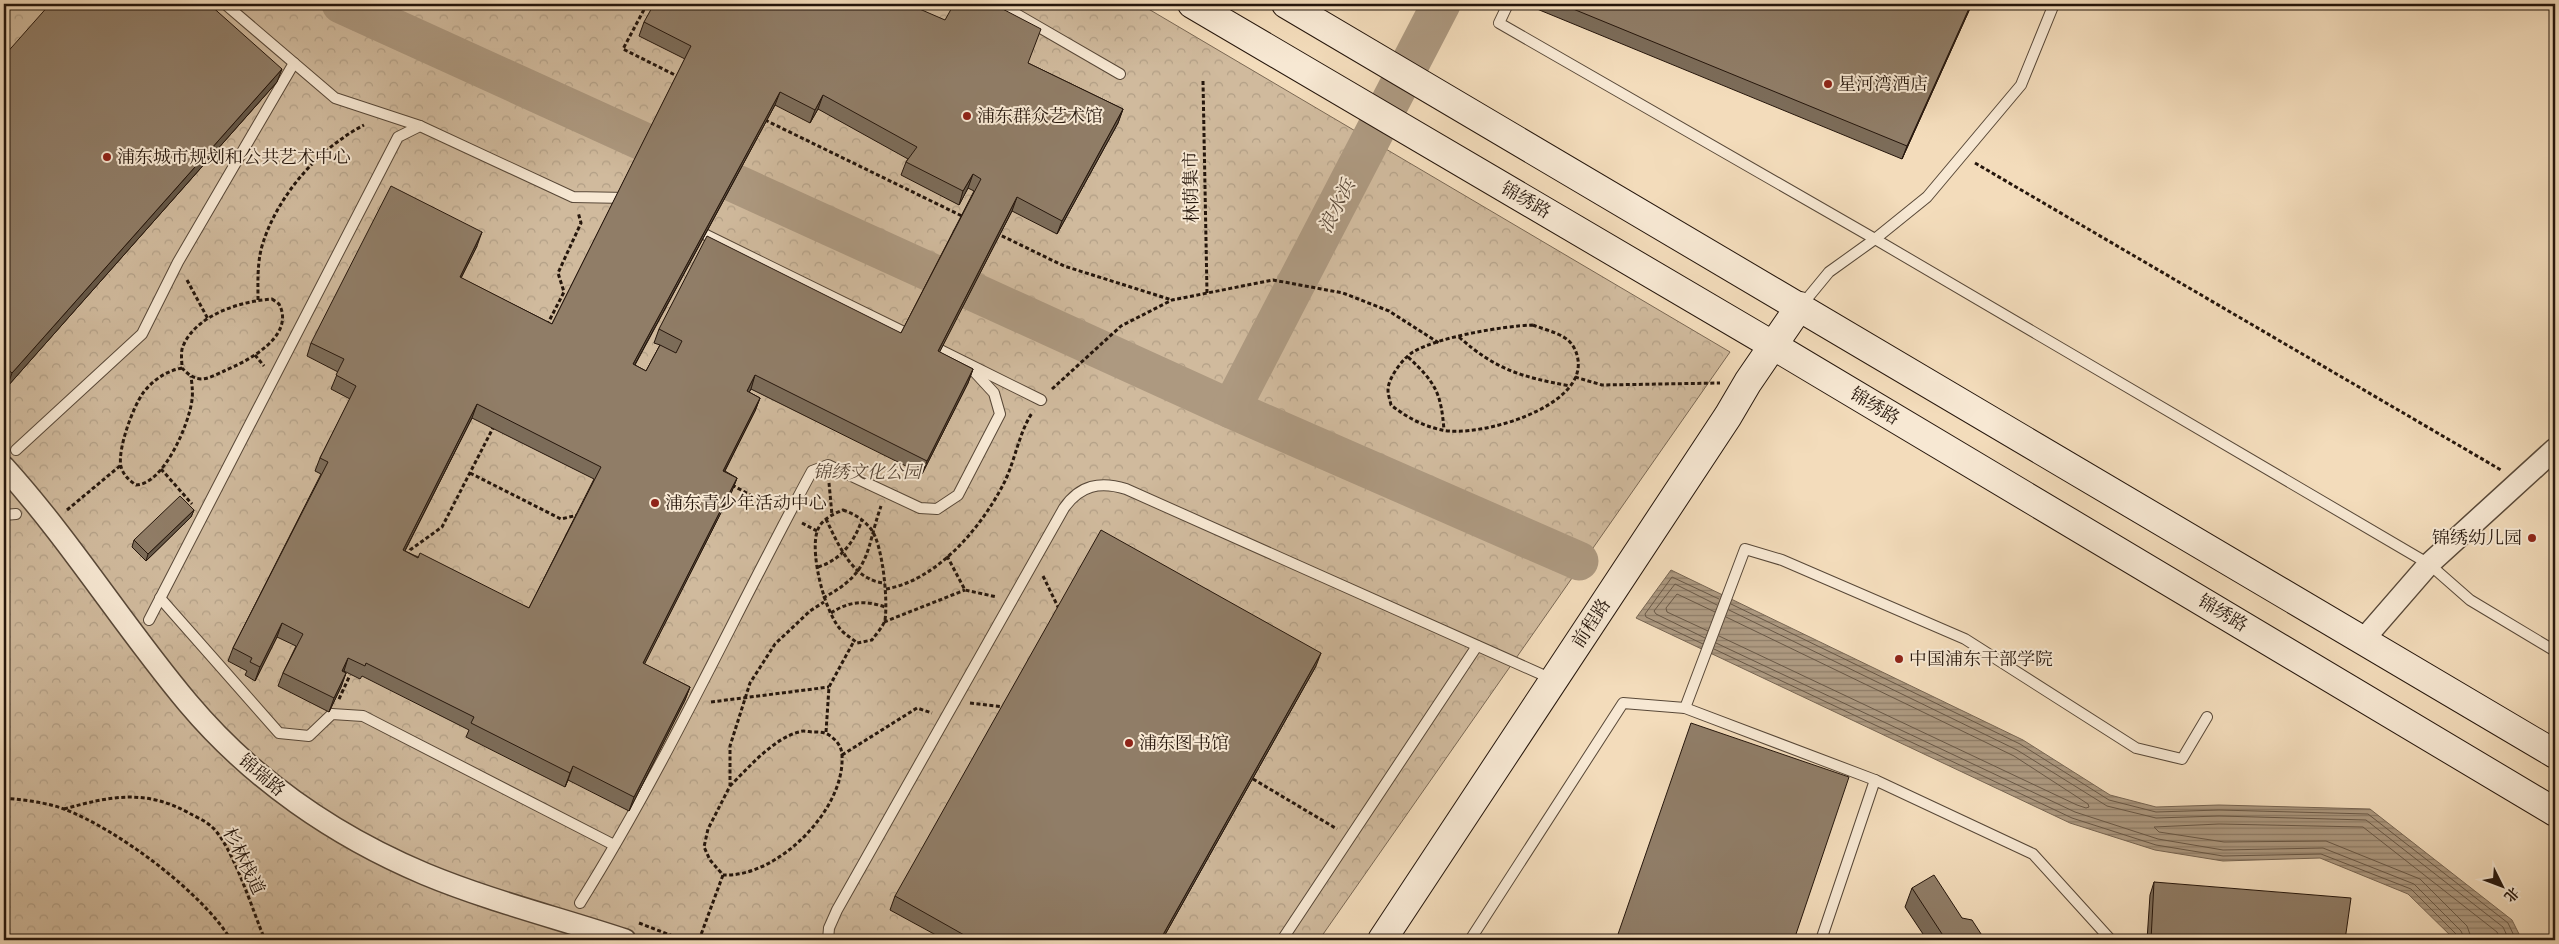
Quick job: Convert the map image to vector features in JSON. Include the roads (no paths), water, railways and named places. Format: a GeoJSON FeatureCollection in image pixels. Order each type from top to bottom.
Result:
{"type":"FeatureCollection","features":[{"type":"Feature","properties":{"kind":"main road","name":"锦绣路"},"geometry":{"type":"LineString","coordinates":[[1192,4],[1774,346],[2555,812]]}},
{"type":"Feature","properties":{"kind":"main road"},"geometry":{"type":"LineString","coordinates":[[1286,4],[1800,306],[2555,754]]}},
{"type":"Feature","properties":{"kind":"main road","name":"前程路"},"geometry":{"type":"LineString","coordinates":[[1382,940],[1748,382],[1800,306]]}},
{"type":"Feature","properties":{"kind":"street"},"geometry":{"type":"LineString","coordinates":[[2363,640],[2429,564],[2555,449]]}},
{"type":"Feature","properties":{"kind":"street","name":"锦瑞路"},"geometry":{"type":"LineString","coordinates":[[4,467],[189,705],[242,759],[300,806],[339,831],[427,875],[625,940]]}},
{"type":"Feature","properties":{"kind":"lane"},"geometry":{"type":"LineString","coordinates":[[225,4],[335,98],[420,126],[573,197],[633,199],[641,203]]}},
{"type":"Feature","properties":{"kind":"lane"},"geometry":{"type":"LineString","coordinates":[[999,4],[1120,74]]}},
{"type":"Feature","properties":{"kind":"lane"},"geometry":{"type":"LineString","coordinates":[[1508,4],[1499,23],[1875,239],[2429,564],[2470,600],[2555,652]]}},
{"type":"Feature","properties":{"kind":"lane"},"geometry":{"type":"LineString","coordinates":[[1800,306],[1829,272],[1875,239],[1926,197],[2021,85],[2054,4]]}},
{"type":"Feature","properties":{"kind":"lane"},"geometry":{"type":"LineString","coordinates":[[16,450],[142,334],[178,262],[294,63]]}},
{"type":"Feature","properties":{"kind":"lane"},"geometry":{"type":"LineString","coordinates":[[149,620],[398,137],[420,126]]}},
{"type":"Feature","properties":{"kind":"lane"},"geometry":{"type":"LineString","coordinates":[[685,225],[1041,400]]}},
{"type":"Feature","properties":{"kind":"lane"},"geometry":{"type":"LineString","coordinates":[[580,903],[693,704],[812,471],[828,465],[920,508],[937,509],[958,495],[1000,414],[994,393],[967,364]]}},
{"type":"Feature","properties":{"kind":"lane"},"geometry":{"type":"LineString","coordinates":[[828,940],[829,928],[836,910],[1035,560],[1070,500],[1084,489],[1092,486],[1115,486],[1554,680]]}},
{"type":"Feature","properties":{"kind":"lane"},"geometry":{"type":"LineString","coordinates":[[4,515],[16,514]]}},
{"type":"Feature","properties":{"kind":"lane"},"geometry":{"type":"LineString","coordinates":[[1685,708],[1745,549],[1782,560],[1965,639],[2136,748],[2182,759],[2207,717]]}},
{"type":"Feature","properties":{"kind":"lane"},"geometry":{"type":"LineString","coordinates":[[160,598],[279,733],[309,736],[332,714],[363,716],[614,845]]}},
{"type":"Feature","properties":{"kind":"lane"},"geometry":{"type":"LineString","coordinates":[[1282,940],[1477,646]]}},
{"type":"Feature","properties":{"kind":"lane"},"geometry":{"type":"LineString","coordinates":[[1470,940],[1623,703],[1685,708],[1875,780],[2033,854],[2110,940]]}},
{"type":"Feature","properties":{"kind":"lane"},"geometry":{"type":"LineString","coordinates":[[1821,940],[1875,780]]}},
{"type":"Feature","properties":{"kind":"water"},"geometry":{"type":"Polygon","coordinates":[[[1671,570],[2023,740],[2110,795],[2156,807],[2219,805],[2370,809],[2512,920],[2522,940],[2455,940],[2408,894],[2320,858],[2223,861],[2155,850],[2070,823],[1636,618],[1671,570]]]}},
{"type":"Feature","properties":{"kind":"waterway"},"geometry":{"type":"LineString","coordinates":[[341,4],[1231,409],[1579,561]]}},
{"type":"Feature","properties":{"kind":"waterway","name":"浪水浜"},"geometry":{"type":"LineString","coordinates":[[1231,409],[1441,4]]}},
{"type":"Feature","properties":{"kind":"place","name":"星河湾酒店"},"geometry":{"type":"Point","coordinates":[1828,84]}},
{"type":"Feature","properties":{"kind":"place","name":"浦东群众艺术馆"},"geometry":{"type":"Point","coordinates":[967,116]}},
{"type":"Feature","properties":{"kind":"place","name":"浦东城市规划和公共艺术中心"},"geometry":{"type":"Point","coordinates":[107,157]}},
{"type":"Feature","properties":{"kind":"place","name":"浦东青少年活动中心"},"geometry":{"type":"Point","coordinates":[655,503]}},
{"type":"Feature","properties":{"kind":"place","name":"锦绣幼儿园"},"geometry":{"type":"Point","coordinates":[2532,538]}},
{"type":"Feature","properties":{"kind":"place","name":"中国浦东干部学院"},"geometry":{"type":"Point","coordinates":[1899,659]}},
{"type":"Feature","properties":{"kind":"place","name":"浦东图书馆"},"geometry":{"type":"Point","coordinates":[1129,743]}},
{"type":"Feature","properties":{"kind":"park label","name":"锦绣文化公园"},"geometry":{"type":"Point","coordinates":[867,472]}}]}
